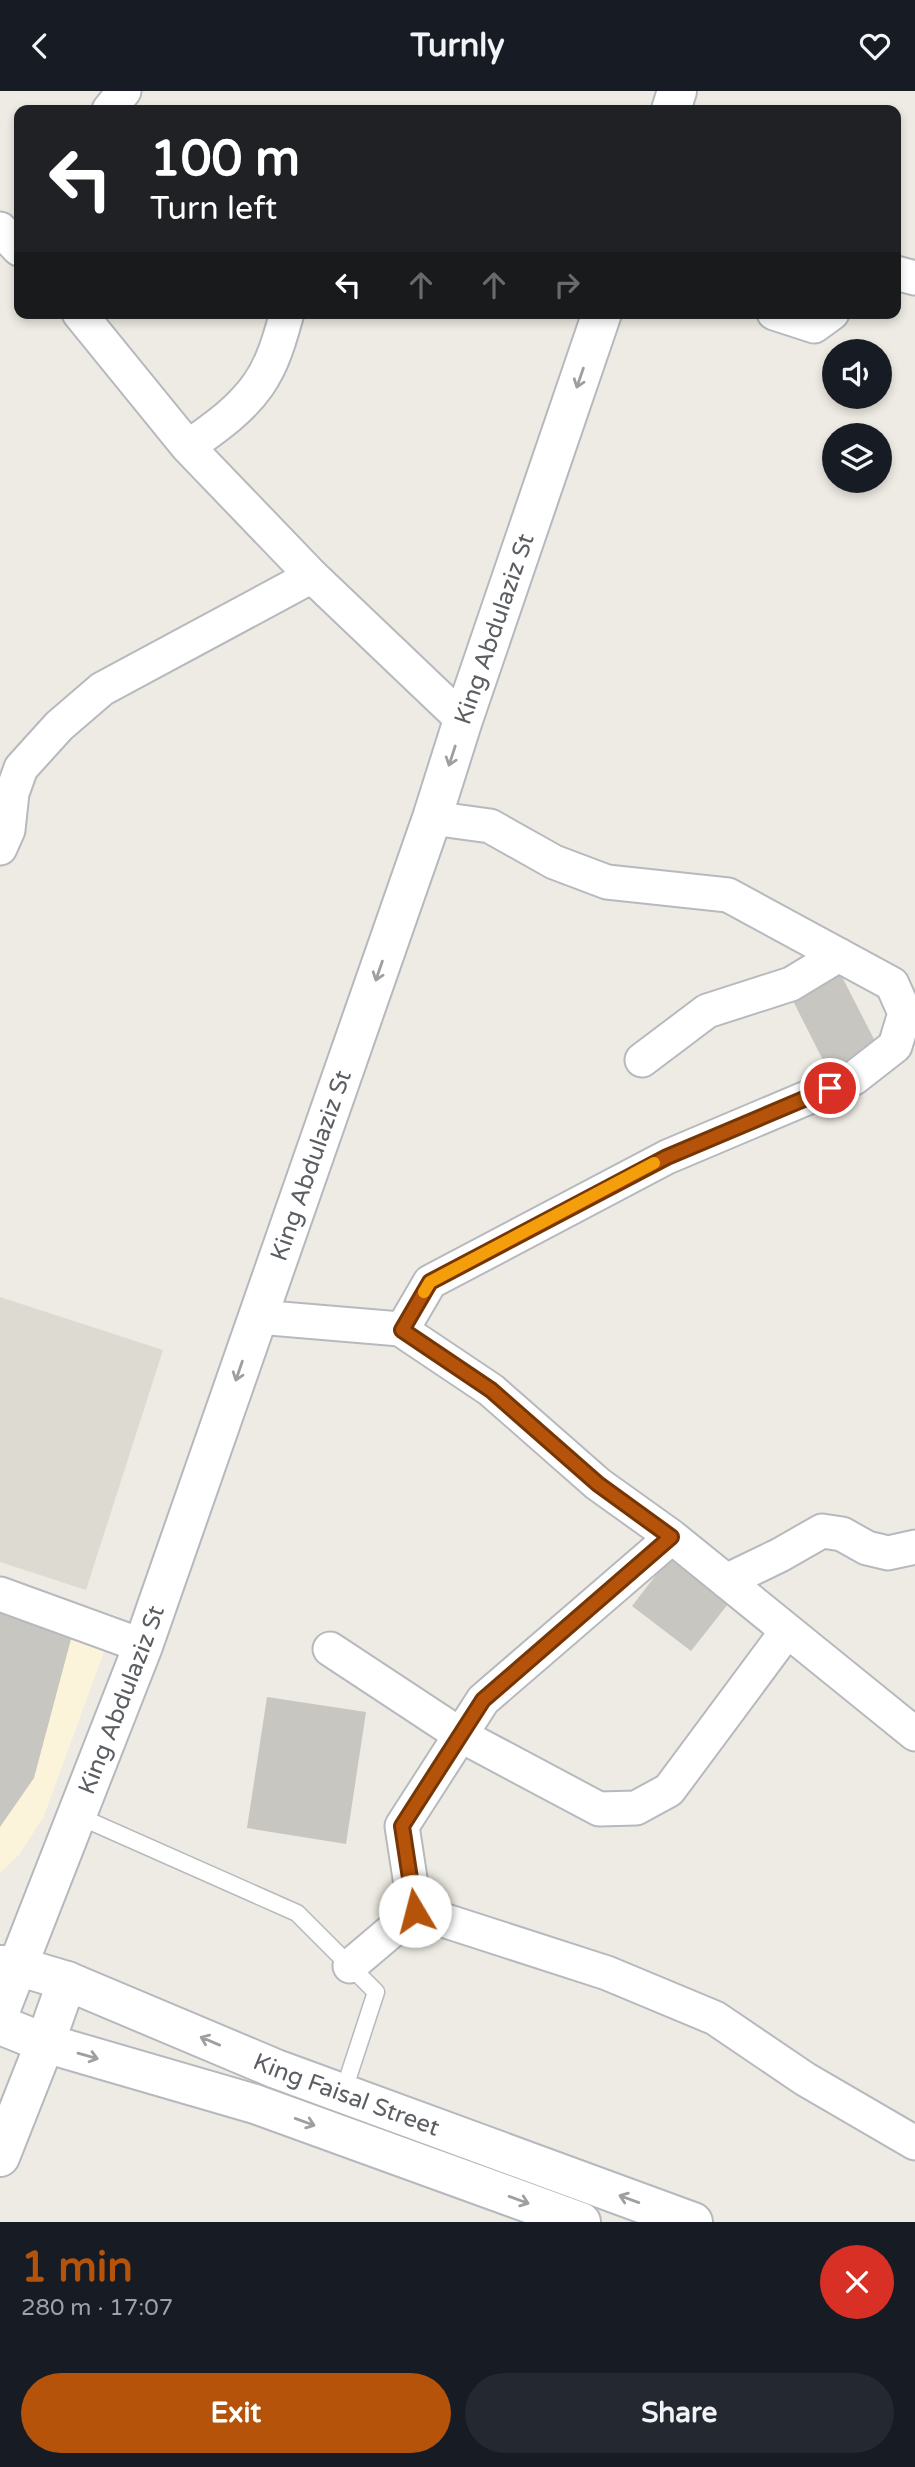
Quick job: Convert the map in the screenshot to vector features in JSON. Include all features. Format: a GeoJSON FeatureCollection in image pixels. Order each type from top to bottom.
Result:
{"type":"FeatureCollection","features":[{"type":"Feature","properties":{"kind":"street"},"geometry":{"type":"LineString","coordinates":[[113,105],[124,91]]}},
{"type":"Feature","properties":{"kind":"street"},"geometry":{"type":"LineString","coordinates":[[14,216],[0,229],[14,244]]}},
{"type":"Feature","properties":{"kind":"street"},"geometry":{"type":"LineString","coordinates":[[84,319],[188,447],[312,576],[463,720]]}},
{"type":"Feature","properties":{"kind":"street"},"geometry":{"type":"LineString","coordinates":[[188,447],[230,416],[258,385],[276,349],[285,319]]}},
{"type":"Feature","properties":{"kind":"street","name":"King Abdulaziz St"},"geometry":{"type":"LineString","coordinates":[[0,2011],[8,1966],[76,1815],[143,1646],[432,818],[600,319]]}},
{"type":"Feature","properties":{"kind":"street"},"geometry":{"type":"LineString","coordinates":[[792,319],[814,326],[824,319]]}},
{"type":"Feature","properties":{"kind":"street"},"geometry":{"type":"LineString","coordinates":[[0,848],[8,830],[12,793],[21,768],[59,726],[102,689],[312,576]]}},
{"type":"Feature","properties":{"kind":"street"},"geometry":{"type":"LineString","coordinates":[[402,1330],[430,1282],[667,1157],[854,1078],[907,1037],[904,977],[839,955],[728,895],[607,882],[554,862],[490,826],[432,818]]}},
{"type":"Feature","properties":{"kind":"street"},"geometry":{"type":"LineString","coordinates":[[642,1061],[708,1011],[791,984],[839,955]]}},
{"type":"Feature","properties":{"kind":"street"},"geometry":{"type":"LineString","coordinates":[[258,1317],[402,1330],[491,1390],[598,1484],[671,1537],[915,1734]]}},
{"type":"Feature","properties":{"kind":"street"},"geometry":{"type":"LineString","coordinates":[[726,1581],[822,1531],[842,1534],[867,1548],[888,1553],[915,1547]]}},
{"type":"Feature","properties":{"kind":"street"},"geometry":{"type":"LineString","coordinates":[[415,1911],[402,1826],[483,1700],[671,1537]]}},
{"type":"Feature","properties":{"kind":"street"},"geometry":{"type":"LineString","coordinates":[[0,1594],[143,1646]]}},
{"type":"Feature","properties":{"kind":"street"},"geometry":{"type":"LineString","coordinates":[[330,1649],[462,1736],[599,1809],[636,1808],[669,1790],[787,1630]]}},
{"type":"Feature","properties":{"kind":"street"},"geometry":{"type":"LineString","coordinates":[[350,1966],[415,1911]]}},
{"type":"Feature","properties":{"kind":"street"},"geometry":{"type":"LineString","coordinates":[[415,1911],[607,1973],[715,2018],[805,2079],[915,2143]]}},
{"type":"Feature","properties":{"kind":"street","name":"King Faisal Street"},"geometry":{"type":"LineString","coordinates":[[8,1966],[67,1982],[276,2069],[694,2222]]}},
{"type":"Feature","properties":{"kind":"street"},"geometry":{"type":"LineString","coordinates":[[0,2157],[46,2043],[67,1982]]}},
{"type":"Feature","properties":{"kind":"street"},"geometry":{"type":"LineString","coordinates":[[0,2025],[46,2043],[255,2104],[581,2222]]}},
{"type":"Feature","properties":{"kind":"lane"},"geometry":{"type":"LineString","coordinates":[[76,1815],[297,1913],[376,1992],[343,2094]]}},
{"type":"Feature","properties":{"kind":"shaded area"},"geometry":{"type":"Polygon","coordinates":[[[0,1297],[163,1350],[86,1590],[0,1562],[0,1297]]]}},
{"type":"Feature","properties":{"kind":"shaded area"},"geometry":{"type":"Polygon","coordinates":[[[0,1576],[117,1616],[44,1816],[19,1855],[0,1873],[0,1576]]]}},
{"type":"Feature","properties":{"kind":"building"},"geometry":{"type":"Polygon","coordinates":[[[837,967],[877,1045],[828,1070],[788,991],[837,967]]]}},
{"type":"Feature","properties":{"kind":"building"},"geometry":{"type":"Polygon","coordinates":[[[673,1553],[732,1599],[691,1651],[632,1606],[673,1553]]]}},
{"type":"Feature","properties":{"kind":"building"},"geometry":{"type":"Polygon","coordinates":[[[0,1604],[74,1628],[34,1778],[0,1827],[0,1604]]]}},
{"type":"Feature","properties":{"kind":"building"},"geometry":{"type":"Polygon","coordinates":[[[267,1697],[366,1712],[346,1844],[247,1828],[267,1697]]]}},
{"type":"Feature","properties":{"kind":"slow traffic"},"geometry":{"type":"LineString","coordinates":[[424,1292],[430,1282],[654,1163]]}},
{"type":"Feature","properties":{"kind":"route"},"geometry":{"type":"LineString","coordinates":[[415,1911],[402,1826],[483,1700],[671,1537],[598,1484],[491,1390],[402,1330],[430,1282],[667,1157],[830,1088]]}}]}
